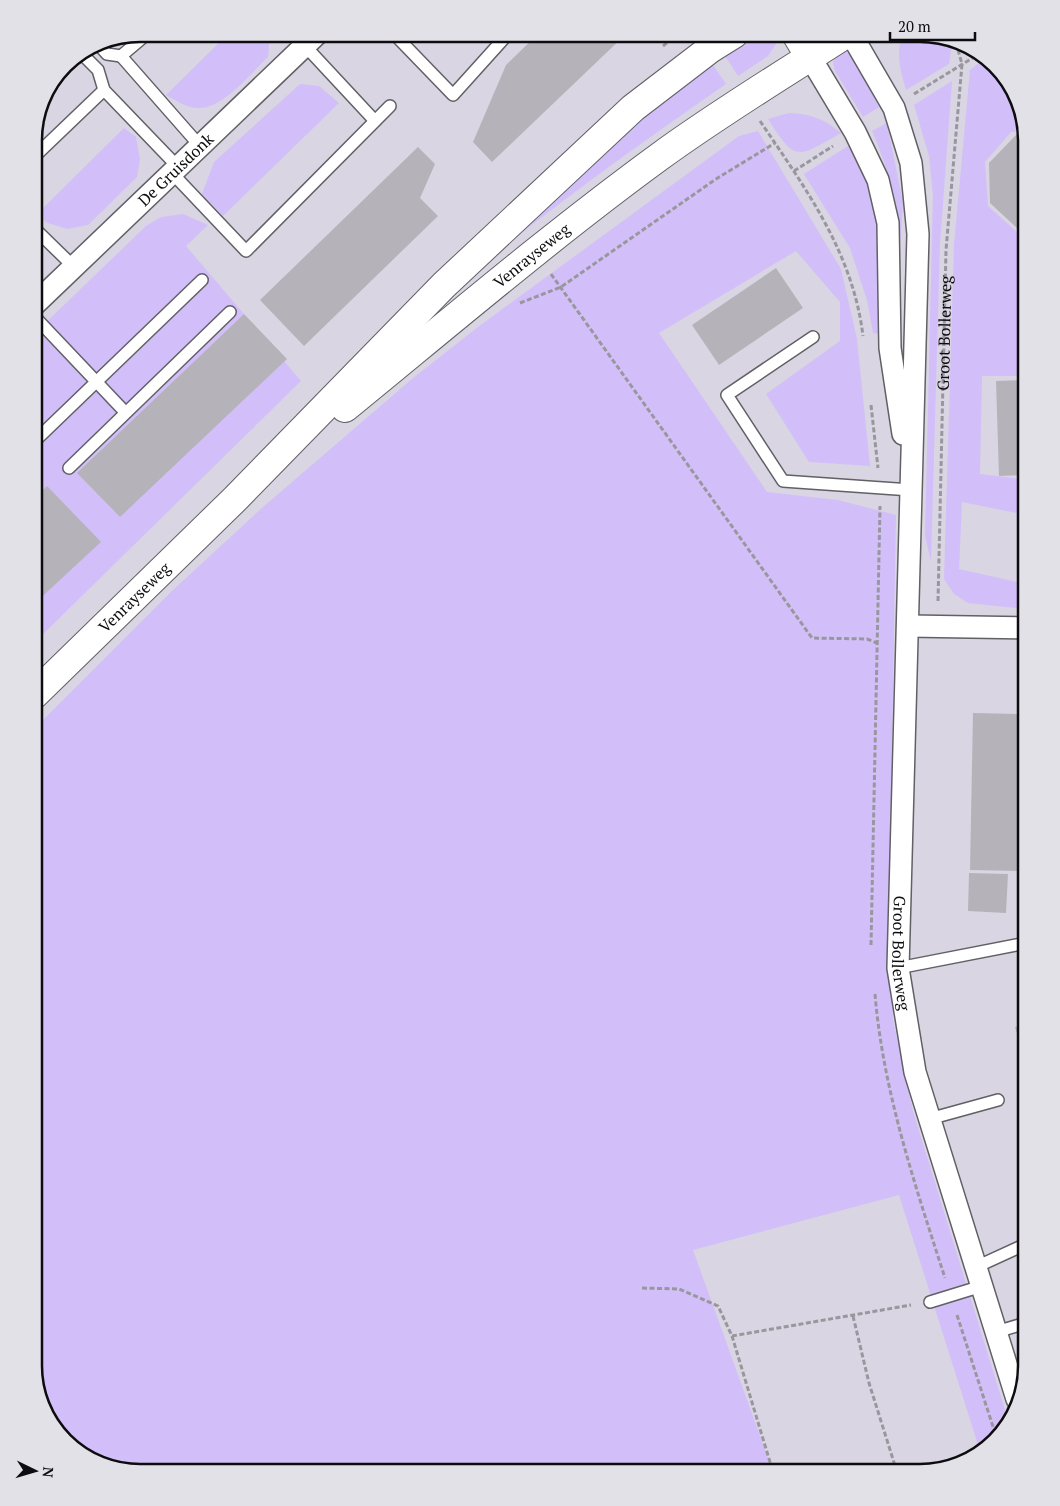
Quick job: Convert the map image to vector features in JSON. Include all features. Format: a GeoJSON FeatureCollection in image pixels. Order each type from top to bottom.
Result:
{"type":"FeatureCollection","features":[{"type":"Feature","properties":{"kind":"street","name":"De Gruisdonk"},"geometry":{"type":"LineString","coordinates":[[43,297],[200,146],[300,43]]}},
{"type":"Feature","properties":{"kind":"street","name":"Venrayseweg"},"geometry":{"type":"LineString","coordinates":[[43,687],[234,500],[444,285],[619,122],[703,54],[720,43]]}},
{"type":"Feature","properties":{"kind":"street","name":"Groot Bollerweg"},"geometry":{"type":"LineString","coordinates":[[801,43],[856,132],[878,180],[888,223],[890,348],[911,490]]}},
{"type":"Feature","properties":{"kind":"street","name":"Venrayseweg"},"geometry":{"type":"LineString","coordinates":[[234,500],[535,252],[659,157],[832,43]]}},
{"type":"Feature","properties":{"kind":"street","name":"Groot Bollerweg"},"geometry":{"type":"LineString","coordinates":[[856,43],[894,108],[911,163],[918,234],[898,968],[915,1072],[1014,1390]]}},
{"type":"Feature","properties":{"kind":"street"},"geometry":{"type":"LineString","coordinates":[[908,626],[1018,628]]}},
{"type":"Feature","properties":{"kind":"lane"},"geometry":{"type":"LineString","coordinates":[[121,56],[136,43]]}},
{"type":"Feature","properties":{"kind":"lane"},"geometry":{"type":"LineString","coordinates":[[309,43],[375,120]]}},
{"type":"Feature","properties":{"kind":"lane"},"geometry":{"type":"LineString","coordinates":[[403,43],[453,95],[500,43]]}},
{"type":"Feature","properties":{"kind":"lane"},"geometry":{"type":"LineString","coordinates":[[104,50],[107,54],[121,56],[200,146]]}},
{"type":"Feature","properties":{"kind":"lane"},"geometry":{"type":"LineString","coordinates":[[87,59],[98,70],[104,90],[246,251],[390,106]]}},
{"type":"Feature","properties":{"kind":"lane"},"geometry":{"type":"LineString","coordinates":[[43,148],[104,90]]}},
{"type":"Feature","properties":{"kind":"lane"},"geometry":{"type":"LineString","coordinates":[[43,237],[74,267]]}},
{"type":"Feature","properties":{"kind":"lane"},"geometry":{"type":"LineString","coordinates":[[43,433],[202,280]]}},
{"type":"Feature","properties":{"kind":"lane"},"geometry":{"type":"LineString","coordinates":[[69,468],[230,312]]}},
{"type":"Feature","properties":{"kind":"lane"},"geometry":{"type":"LineString","coordinates":[[43,325],[125,412]]}},
{"type":"Feature","properties":{"kind":"lane"},"geometry":{"type":"LineString","coordinates":[[813,337],[727,395],[783,481],[911,490]]}},
{"type":"Feature","properties":{"kind":"lane"},"geometry":{"type":"LineString","coordinates":[[898,968],[1018,945]]}},
{"type":"Feature","properties":{"kind":"lane"},"geometry":{"type":"LineString","coordinates":[[930,1119],[998,1100]]}},
{"type":"Feature","properties":{"kind":"lane"},"geometry":{"type":"LineString","coordinates":[[930,1302],[979,1276],[1018,1249]]}},
{"type":"Feature","properties":{"kind":"lane"},"geometry":{"type":"LineString","coordinates":[[996,1332],[1018,1325]]}},
{"type":"Feature","properties":{"kind":"path","name":"Groot Bollerweg"},"geometry":{"type":"LineString","coordinates":[[938,627],[946,250],[962,64],[958,51]]}},
{"type":"Feature","properties":{"kind":"path"},"geometry":{"type":"LineString","coordinates":[[962,64],[972,58]]}},
{"type":"Feature","properties":{"kind":"path"},"geometry":{"type":"LineString","coordinates":[[516,304],[561,287],[716,179],[775,143],[838,246],[853,283],[863,337]]}},
{"type":"Feature","properties":{"kind":"path"},"geometry":{"type":"LineString","coordinates":[[535,252],[812,638],[867,639],[877,643],[881,489],[871,404]]}},
{"type":"Feature","properties":{"kind":"path"},"geometry":{"type":"LineString","coordinates":[[642,1288],[679,1289],[718,1306],[732,1336],[771,1464]]}},
{"type":"Feature","properties":{"kind":"path"},"geometry":{"type":"LineString","coordinates":[[732,1336],[930,1302]]}},
{"type":"Feature","properties":{"kind":"path"},"geometry":{"type":"LineString","coordinates":[[853,1316],[869,1383],[894,1464]]}},
{"type":"Feature","properties":{"kind":"shaded area"},"geometry":{"type":"Polygon","coordinates":[[[219,43],[269,43],[268,57],[236,89],[217,103],[207,107],[190,107],[166,95],[219,43]]]}},
{"type":"Feature","properties":{"kind":"shaded area"},"geometry":{"type":"Polygon","coordinates":[[[734,43],[777,43],[768,56],[738,76],[722,51],[734,43]]]}},
{"type":"Feature","properties":{"kind":"shaded area"},"geometry":{"type":"Polygon","coordinates":[[[900,43],[939,44],[950,48],[949,64],[906,90],[902,76],[900,43]]]}},
{"type":"Feature","properties":{"kind":"shaded area"},"geometry":{"type":"Polygon","coordinates":[[[926,43],[939,44],[969,56],[989,71],[1004,91],[1014,115],[1018,140],[1018,1366],[1014,1391],[1004,1415],[989,1435],[969,1450],[945,1460],[920,1464],[134,1463],[121,1462],[109,1458],[86,1447],[67,1430],[56,1415],[46,1391],[42,1366],[43,127],[50,103],[56,91],[76,67],[91,56],[109,48],[121,44],[926,43]]]}},
{"type":"Feature","properties":{"kind":"shaded area"},"geometry":{"type":"Polygon","coordinates":[[[845,50],[855,61],[879,107],[863,117],[835,71],[833,63],[835,55],[845,50]]]}},
{"type":"Feature","properties":{"kind":"shaded area"},"geometry":{"type":"Polygon","coordinates":[[[709,59],[726,84],[638,146],[494,255],[563,183],[709,59]]]}},
{"type":"Feature","properties":{"kind":"shaded area"},"geometry":{"type":"Polygon","coordinates":[[[979,63],[989,71],[1004,91],[1010,103],[1017,127],[1017,132],[1011,132],[985,162],[988,206],[1018,233],[1018,376],[982,376],[980,474],[1018,479],[1018,513],[962,502],[959,569],[1018,582],[1018,608],[968,603],[954,594],[944,579],[954,245],[970,70],[979,63]]]}},
{"type":"Feature","properties":{"kind":"shaded area"},"geometry":{"type":"Polygon","coordinates":[[[952,81],[940,244],[931,561],[925,536],[933,195],[929,156],[914,105],[952,81]]]}},
{"type":"Feature","properties":{"kind":"shaded area"},"geometry":{"type":"Polygon","coordinates":[[[300,84],[319,86],[339,103],[223,216],[202,194],[214,162],[300,84]]]}},
{"type":"Feature","properties":{"kind":"shaded area"},"geometry":{"type":"Polygon","coordinates":[[[789,113],[817,118],[841,133],[815,148],[798,152],[785,143],[768,119],[789,113]]]}},
{"type":"Feature","properties":{"kind":"shaded area"},"geometry":{"type":"Polygon","coordinates":[[[887,123],[903,203],[900,244],[891,186],[872,131],[887,123]]]}},
{"type":"Feature","properties":{"kind":"shaded area"},"geometry":{"type":"Polygon","coordinates":[[[124,128],[136,137],[140,159],[137,177],[88,225],[67,229],[48,223],[43,220],[43,208],[124,128]]]}},
{"type":"Feature","properties":{"kind":"shaded area"},"geometry":{"type":"Polygon","coordinates":[[[758,131],[841,269],[857,339],[870,466],[809,462],[766,394],[840,341],[840,302],[796,251],[659,333],[767,492],[838,500],[896,515],[889,920],[893,1020],[913,1111],[1006,1412],[989,1435],[978,1444],[899,1195],[693,1250],[770,1464],[134,1463],[121,1462],[97,1453],[76,1439],[59,1420],[46,1391],[42,1366],[43,720],[173,590],[263,507],[412,379],[478,327],[739,136],[758,131]]]}},
{"type":"Feature","properties":{"kind":"shaded area"},"geometry":{"type":"Polygon","coordinates":[[[848,146],[865,176],[878,224],[877,283],[880,334],[873,333],[867,300],[850,248],[804,174],[848,146]]]}},
{"type":"Feature","properties":{"kind":"shaded area"},"geometry":{"type":"Polygon","coordinates":[[[183,214],[208,225],[186,246],[301,381],[43,635],[43,325],[146,226],[161,217],[183,214]]]}},
{"type":"Feature","properties":{"kind":"building"},"geometry":{"type":"Polygon","coordinates":[[[529,43],[617,43],[492,162],[473,142],[506,65],[529,43]]]}},
{"type":"Feature","properties":{"kind":"building"},"geometry":{"type":"Polygon","coordinates":[[[1018,135],[1018,229],[990,203],[989,163],[1018,135]]]}},
{"type":"Feature","properties":{"kind":"building"},"geometry":{"type":"Polygon","coordinates":[[[418,147],[435,164],[420,198],[438,216],[304,346],[260,300],[418,147]]]}},
{"type":"Feature","properties":{"kind":"building"},"geometry":{"type":"Polygon","coordinates":[[[776,268],[803,308],[719,365],[692,325],[776,268]]]}},
{"type":"Feature","properties":{"kind":"building"},"geometry":{"type":"Polygon","coordinates":[[[244,314],[287,359],[120,517],[77,473],[244,314]]]}},
{"type":"Feature","properties":{"kind":"building"},"geometry":{"type":"Polygon","coordinates":[[[1018,380],[1018,475],[999,476],[996,381],[1018,380]]]}},
{"type":"Feature","properties":{"kind":"building"},"geometry":{"type":"Polygon","coordinates":[[[47,486],[101,542],[43,596],[43,490],[47,486]]]}},
{"type":"Feature","properties":{"kind":"building"},"geometry":{"type":"Polygon","coordinates":[[[973,713],[1018,714],[1018,871],[970,870],[973,713]]]}},
{"type":"Feature","properties":{"kind":"building"},"geometry":{"type":"Polygon","coordinates":[[[969,873],[1008,874],[1006,913],[968,911],[969,873]]]}},
{"type":"Feature","properties":{"kind":"building"},"geometry":{"type":"Polygon","coordinates":[[[1018,1026],[1018,1037],[1015,1027],[1018,1026]]]}}]}
